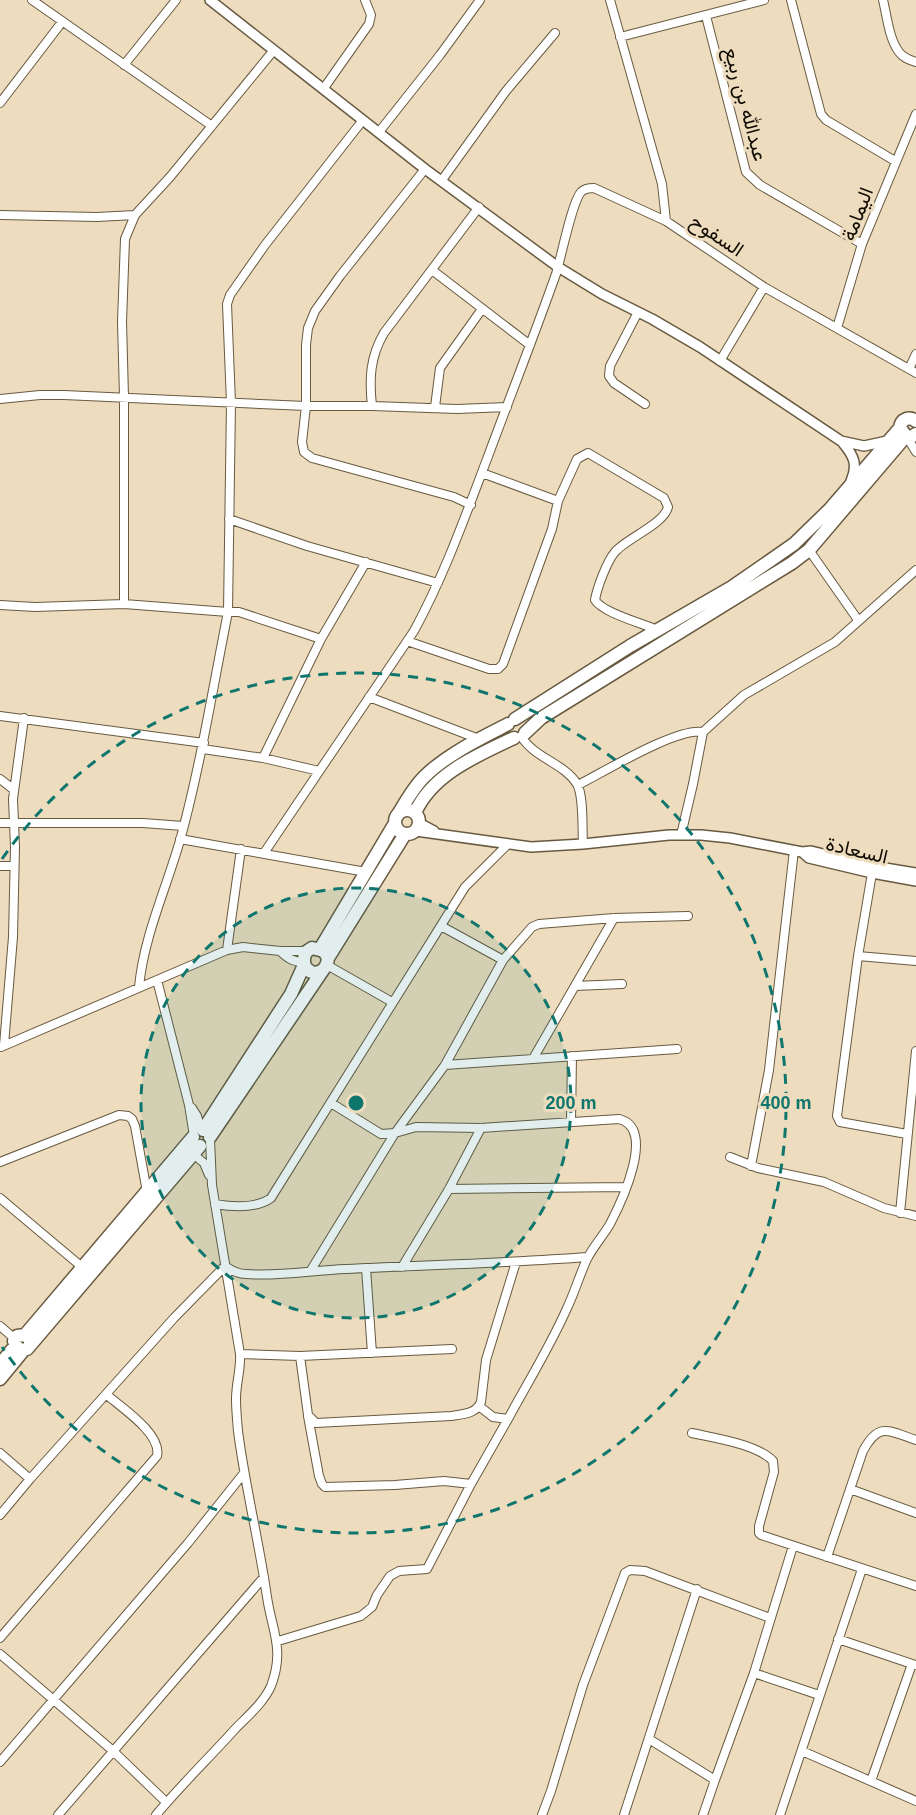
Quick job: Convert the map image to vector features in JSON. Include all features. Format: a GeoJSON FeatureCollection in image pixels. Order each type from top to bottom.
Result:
{"type":"FeatureCollection","features":[{"type":"Feature","properties":{"kind":"main road"},"geometry":{"type":"LineString","coordinates":[[910,435],[902,423],[914,416]]}},
{"type":"Feature","properties":{"kind":"main road"},"geometry":{"type":"LineString","coordinates":[[305,959],[313,972],[325,960],[366,872],[396,819],[424,777],[479,739],[511,722],[657,630],[732,587],[794,544],[830,509],[887,441],[910,435]]}},
{"type":"Feature","properties":{"kind":"main road"},"geometry":{"type":"LineString","coordinates":[[0,1364],[21,1343],[200,1138],[325,960],[414,825],[420,803],[435,784],[466,763],[520,736],[541,718],[792,563],[809,550],[910,435]]}},
{"type":"Feature","properties":{"kind":"main road"},"geometry":{"type":"LineString","coordinates":[[511,722],[520,720],[525,724],[520,736]]}},
{"type":"Feature","properties":{"kind":"main road"},"geometry":{"type":"LineString","coordinates":[[396,819],[404,811],[414,825]]}},
{"type":"Feature","properties":{"kind":"main road"},"geometry":{"type":"LineString","coordinates":[[396,819],[398,830],[414,825]]}},
{"type":"Feature","properties":{"kind":"main road"},"geometry":{"type":"LineString","coordinates":[[0,1379],[21,1343],[82,1267],[147,1192],[200,1138],[291,994],[312,948],[325,960]]}},
{"type":"Feature","properties":{"kind":"street"},"geometry":{"type":"LineString","coordinates":[[32,0],[212,126]]}},
{"type":"Feature","properties":{"kind":"street"},"geometry":{"type":"LineString","coordinates":[[124,65],[176,0]]}},
{"type":"Feature","properties":{"kind":"street"},"geometry":{"type":"LineString","coordinates":[[210,0],[425,169],[558,267],[602,294],[678,334],[841,441],[851,452],[855,463],[855,470],[848,487]]}},
{"type":"Feature","properties":{"kind":"street"},"geometry":{"type":"LineString","coordinates":[[324,88],[369,24],[371,15],[365,0]]}},
{"type":"Feature","properties":{"kind":"street"},"geometry":{"type":"LineString","coordinates":[[379,132],[480,0]]}},
{"type":"Feature","properties":{"kind":"street","name":"السفوح"},"geometry":{"type":"LineString","coordinates":[[610,0],[662,184],[666,221],[765,287],[913,371]]}},
{"type":"Feature","properties":{"kind":"street"},"geometry":{"type":"LineString","coordinates":[[620,37],[764,0]]}},
{"type":"Feature","properties":{"kind":"street"},"geometry":{"type":"LineString","coordinates":[[791,0],[821,114],[825,120],[895,161]]}},
{"type":"Feature","properties":{"kind":"street"},"geometry":{"type":"LineString","coordinates":[[883,0],[894,42],[899,52],[916,63]]}},
{"type":"Feature","properties":{"kind":"street","name":"عبدالله بن ربيع"},"geometry":{"type":"LineString","coordinates":[[706,16],[725,96],[748,176],[862,244]]}},
{"type":"Feature","properties":{"kind":"street"},"geometry":{"type":"LineString","coordinates":[[0,103],[62,22]]}},
{"type":"Feature","properties":{"kind":"street"},"geometry":{"type":"LineString","coordinates":[[442,180],[506,91],[555,33]]}},
{"type":"Feature","properties":{"kind":"street"},"geometry":{"type":"LineString","coordinates":[[124,604],[122,322],[123,249],[128,228],[135,215],[274,50]]}},
{"type":"Feature","properties":{"kind":"street","name":"اليمامة"},"geometry":{"type":"LineString","coordinates":[[837,328],[862,244],[916,114]]}},
{"type":"Feature","properties":{"kind":"street"},"geometry":{"type":"LineString","coordinates":[[139,987],[146,945],[180,839],[203,746],[228,612],[231,403],[227,313],[230,295],[363,120]]}},
{"type":"Feature","properties":{"kind":"street"},"geometry":{"type":"LineString","coordinates":[[425,169],[340,276],[315,312],[307,336],[304,452],[312,458],[445,494],[471,505]]}},
{"type":"Feature","properties":{"kind":"street"},"geometry":{"type":"LineString","coordinates":[[264,853],[407,641],[427,607],[471,505],[558,267],[575,205],[581,192],[586,188],[594,188],[666,221]]}},
{"type":"Feature","properties":{"kind":"street"},"geometry":{"type":"LineString","coordinates":[[372,406],[371,367],[377,345],[479,207]]}},
{"type":"Feature","properties":{"kind":"street"},"geometry":{"type":"LineString","coordinates":[[0,215],[97,218],[135,215]]}},
{"type":"Feature","properties":{"kind":"street"},"geometry":{"type":"LineString","coordinates":[[432,270],[530,345]]}},
{"type":"Feature","properties":{"kind":"street"},"geometry":{"type":"LineString","coordinates":[[720,361],[765,287]]}},
{"type":"Feature","properties":{"kind":"street"},"geometry":{"type":"LineString","coordinates":[[435,407],[440,368],[482,309]]}},
{"type":"Feature","properties":{"kind":"street"},"geometry":{"type":"LineString","coordinates":[[638,312],[610,366],[609,376],[614,383],[645,404]]}},
{"type":"Feature","properties":{"kind":"street"},"geometry":{"type":"LineString","coordinates":[[913,371],[916,354]]}},
{"type":"Feature","properties":{"kind":"street"},"geometry":{"type":"LineString","coordinates":[[0,399],[40,395],[306,406],[457,409],[507,407]]}},
{"type":"Feature","properties":{"kind":"street"},"geometry":{"type":"LineString","coordinates":[[910,435],[916,452]]}},
{"type":"Feature","properties":{"kind":"street"},"geometry":{"type":"LineString","coordinates":[[841,441],[864,446],[887,441]]}},
{"type":"Feature","properties":{"kind":"street"},"geometry":{"type":"LineString","coordinates":[[407,641],[489,669],[498,669],[503,664],[552,529],[558,501],[577,459],[588,453],[664,498],[668,507],[665,515],[623,544],[611,557],[595,600],[596,604],[606,609],[657,630]]}},
{"type":"Feature","properties":{"kind":"street"},"geometry":{"type":"LineString","coordinates":[[482,473],[558,501]]}},
{"type":"Feature","properties":{"kind":"street"},"geometry":{"type":"LineString","coordinates":[[229,519],[277,537],[438,583]]}},
{"type":"Feature","properties":{"kind":"street"},"geometry":{"type":"LineString","coordinates":[[809,550],[858,620]]}},
{"type":"Feature","properties":{"kind":"street"},"geometry":{"type":"LineString","coordinates":[[262,758],[321,639],[366,562]]}},
{"type":"Feature","properties":{"kind":"street"},"geometry":{"type":"LineString","coordinates":[[681,835],[703,732],[744,695],[822,651],[916,570]]}},
{"type":"Feature","properties":{"kind":"street"},"geometry":{"type":"LineString","coordinates":[[0,605],[35,607],[124,604],[239,612],[321,639]]}},
{"type":"Feature","properties":{"kind":"street"},"geometry":{"type":"LineString","coordinates":[[369,697],[479,739]]}},
{"type":"Feature","properties":{"kind":"street"},"geometry":{"type":"LineString","coordinates":[[0,716],[203,746],[319,771]]}},
{"type":"Feature","properties":{"kind":"street"},"geometry":{"type":"LineString","coordinates":[[24,718],[13,789],[13,937],[2,1046],[227,950],[243,947],[280,951],[305,959]]}},
{"type":"Feature","properties":{"kind":"street"},"geometry":{"type":"LineString","coordinates":[[578,785],[665,741],[692,731],[703,732]]}},
{"type":"Feature","properties":{"kind":"street"},"geometry":{"type":"LineString","coordinates":[[520,736],[527,746],[569,775],[578,785],[583,844]]}},
{"type":"Feature","properties":{"kind":"street"},"geometry":{"type":"LineString","coordinates":[[0,779],[13,789]]}},
{"type":"Feature","properties":{"kind":"street"},"geometry":{"type":"LineString","coordinates":[[0,823],[143,823],[183,826]]}},
{"type":"Feature","properties":{"kind":"street"},"geometry":{"type":"LineString","coordinates":[[414,825],[439,834],[531,847],[681,835],[730,838],[798,851],[769,1070],[751,1166]]}},
{"type":"Feature","properties":{"kind":"street"},"geometry":{"type":"LineString","coordinates":[[180,839],[366,872]]}},
{"type":"Feature","properties":{"kind":"street"},"geometry":{"type":"LineString","coordinates":[[215,1204],[255,1205],[271,1198],[465,887],[508,844]]}},
{"type":"Feature","properties":{"kind":"street"},"geometry":{"type":"LineString","coordinates":[[227,950],[241,849]]}},
{"type":"Feature","properties":{"kind":"street","name":"السعادة"},"geometry":{"type":"LineString","coordinates":[[798,851],[809,858],[916,881]]}},
{"type":"Feature","properties":{"kind":"street","name":"السعادة"},"geometry":{"type":"LineString","coordinates":[[798,851],[811,851],[873,866],[916,873]]}},
{"type":"Feature","properties":{"kind":"street"},"geometry":{"type":"LineString","coordinates":[[0,866],[14,866]]}},
{"type":"Feature","properties":{"kind":"street"},"geometry":{"type":"LineString","coordinates":[[872,873],[858,956],[838,1120],[907,1134]]}},
{"type":"Feature","properties":{"kind":"street"},"geometry":{"type":"LineString","coordinates":[[311,1270],[395,1133],[445,1065],[503,960],[532,927],[539,924],[614,918],[688,916]]}},
{"type":"Feature","properties":{"kind":"street"},"geometry":{"type":"LineString","coordinates":[[534,1057],[614,918]]}},
{"type":"Feature","properties":{"kind":"street"},"geometry":{"type":"LineString","coordinates":[[441,926],[503,960]]}},
{"type":"Feature","properties":{"kind":"street"},"geometry":{"type":"LineString","coordinates":[[858,956],[916,961]]}},
{"type":"Feature","properties":{"kind":"street"},"geometry":{"type":"LineString","coordinates":[[325,960],[393,1002]]}},
{"type":"Feature","properties":{"kind":"street"},"geometry":{"type":"LineString","coordinates":[[157,980],[189,1105],[197,1116],[204,1162],[212,1185]]}},
{"type":"Feature","properties":{"kind":"street"},"geometry":{"type":"LineString","coordinates":[[575,986],[622,984]]}},
{"type":"Feature","properties":{"kind":"street"},"geometry":{"type":"LineString","coordinates":[[445,1065],[534,1057],[677,1049]]}},
{"type":"Feature","properties":{"kind":"street"},"geometry":{"type":"LineString","coordinates":[[900,1213],[916,1051]]}},
{"type":"Feature","properties":{"kind":"street"},"geometry":{"type":"LineString","coordinates":[[571,1120],[572,1056]]}},
{"type":"Feature","properties":{"kind":"street"},"geometry":{"type":"LineString","coordinates":[[278,1641],[361,1616],[372,1607],[390,1576],[399,1570],[427,1569],[568,1306],[588,1257],[609,1226],[633,1171],[636,1150],[632,1126],[619,1119],[571,1120],[481,1128],[416,1127],[381,1134],[331,1103]]}},
{"type":"Feature","properties":{"kind":"street"},"geometry":{"type":"LineString","coordinates":[[0,1162],[123,1115],[132,1119],[135,1126],[147,1192]]}},
{"type":"Feature","properties":{"kind":"street"},"geometry":{"type":"LineString","coordinates":[[402,1266],[449,1189],[481,1128]]}},
{"type":"Feature","properties":{"kind":"street"},"geometry":{"type":"LineString","coordinates":[[156,1815],[253,1710],[270,1688],[275,1670],[278,1641],[267,1599],[244,1473],[236,1399],[240,1354],[212,1185],[200,1138]]}},
{"type":"Feature","properties":{"kind":"street"},"geometry":{"type":"LineString","coordinates":[[730,1157],[751,1166],[824,1182],[900,1213],[916,1216]]}},
{"type":"Feature","properties":{"kind":"street"},"geometry":{"type":"LineString","coordinates":[[449,1189],[626,1187]]}},
{"type":"Feature","properties":{"kind":"street"},"geometry":{"type":"LineString","coordinates":[[0,1198],[82,1267]]}},
{"type":"Feature","properties":{"kind":"street"},"geometry":{"type":"LineString","coordinates":[[225,1266],[232,1271],[244,1274],[266,1275],[311,1270],[588,1257]]}},
{"type":"Feature","properties":{"kind":"street"},"geometry":{"type":"LineString","coordinates":[[308,1415],[316,1423],[470,1413],[479,1406],[486,1360],[516,1262]]}},
{"type":"Feature","properties":{"kind":"street"},"geometry":{"type":"LineString","coordinates":[[0,1515],[174,1318],[225,1266]]}},
{"type":"Feature","properties":{"kind":"street"},"geometry":{"type":"LineString","coordinates":[[366,1268],[372,1353]]}},
{"type":"Feature","properties":{"kind":"street"},"geometry":{"type":"LineString","coordinates":[[0,1326],[21,1343]]}},
{"type":"Feature","properties":{"kind":"street"},"geometry":{"type":"LineString","coordinates":[[240,1354],[300,1356],[452,1349]]}},
{"type":"Feature","properties":{"kind":"street"},"geometry":{"type":"LineString","coordinates":[[300,1356],[319,1476],[325,1487],[444,1481],[471,1484]]}},
{"type":"Feature","properties":{"kind":"street"},"geometry":{"type":"LineString","coordinates":[[0,1638],[158,1456],[158,1445],[153,1435],[107,1395]]}},
{"type":"Feature","properties":{"kind":"street"},"geometry":{"type":"LineString","coordinates":[[479,1406],[481,1410],[493,1417],[508,1419]]}},
{"type":"Feature","properties":{"kind":"street"},"geometry":{"type":"LineString","coordinates":[[827,1557],[863,1451],[871,1437],[877,1432],[892,1432],[916,1440]]}},
{"type":"Feature","properties":{"kind":"street"},"geometry":{"type":"LineString","coordinates":[[692,1433],[742,1446],[759,1452],[773,1461],[774,1472],[759,1533],[916,1586]]}},
{"type":"Feature","properties":{"kind":"street"},"geometry":{"type":"LineString","coordinates":[[0,1453],[30,1479]]}},
{"type":"Feature","properties":{"kind":"street"},"geometry":{"type":"LineString","coordinates":[[0,1762],[188,1543],[244,1473]]}},
{"type":"Feature","properties":{"kind":"street"},"geometry":{"type":"LineString","coordinates":[[850,1489],[916,1513]]}},
{"type":"Feature","properties":{"kind":"street"},"geometry":{"type":"LineString","coordinates":[[704,1815],[754,1672],[793,1546]]}},
{"type":"Feature","properties":{"kind":"street"},"geometry":{"type":"LineString","coordinates":[[780,1815],[862,1569]]}},
{"type":"Feature","properties":{"kind":"street"},"geometry":{"type":"LineString","coordinates":[[542,1815],[583,1685],[625,1573],[630,1570],[645,1571],[770,1618]]}},
{"type":"Feature","properties":{"kind":"street"},"geometry":{"type":"LineString","coordinates":[[58,1815],[264,1577]]}},
{"type":"Feature","properties":{"kind":"street"},"geometry":{"type":"LineString","coordinates":[[624,1815],[697,1589]]}},
{"type":"Feature","properties":{"kind":"street"},"geometry":{"type":"LineString","coordinates":[[838,1639],[914,1665],[871,1781]]}},
{"type":"Feature","properties":{"kind":"street"},"geometry":{"type":"LineString","coordinates":[[0,1654],[112,1750],[166,1802]]}},
{"type":"Feature","properties":{"kind":"street"},"geometry":{"type":"LineString","coordinates":[[754,1672],[819,1695]]}},
{"type":"Feature","properties":{"kind":"street"},"geometry":{"type":"LineString","coordinates":[[649,1739],[715,1780]]}},
{"type":"Feature","properties":{"kind":"street"},"geometry":{"type":"LineString","coordinates":[[802,1751],[916,1801]]}}]}
